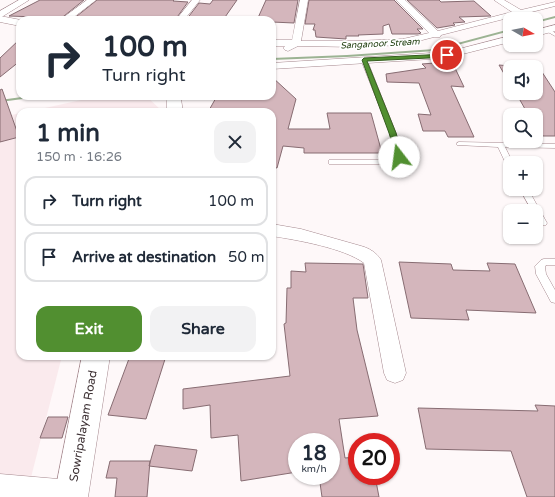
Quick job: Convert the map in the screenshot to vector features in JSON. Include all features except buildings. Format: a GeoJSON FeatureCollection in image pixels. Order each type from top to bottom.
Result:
{"type":"FeatureCollection","features":[{"type":"Feature","properties":{"kind":"street"},"geometry":{"type":"LineString","coordinates":[[0,15],[24,0]]}},
{"type":"Feature","properties":{"kind":"street"},"geometry":{"type":"LineString","coordinates":[[70,16],[92,0]]}},
{"type":"Feature","properties":{"kind":"street"},"geometry":{"type":"LineString","coordinates":[[183,16],[196,0]]}},
{"type":"Feature","properties":{"kind":"street"},"geometry":{"type":"LineString","coordinates":[[284,64],[282,52],[296,43],[304,0]]}},
{"type":"Feature","properties":{"kind":"street"},"geometry":{"type":"LineString","coordinates":[[400,0],[437,35]]}},
{"type":"Feature","properties":{"kind":"street"},"geometry":{"type":"LineString","coordinates":[[498,0],[518,12],[555,4]]}},
{"type":"Feature","properties":{"kind":"street"},"geometry":{"type":"LineString","coordinates":[[276,43],[355,44],[403,42],[437,35],[503,16]]}},
{"type":"Feature","properties":{"kind":"street"},"geometry":{"type":"LineString","coordinates":[[0,19],[16,22]]}},
{"type":"Feature","properties":{"kind":"street"},"geometry":{"type":"LineString","coordinates":[[543,32],[553,31]]}},
{"type":"Feature","properties":{"kind":"street"},"geometry":{"type":"LineString","coordinates":[[276,65],[447,55],[503,41]]}},
{"type":"Feature","properties":{"kind":"street"},"geometry":{"type":"LineString","coordinates":[[276,231],[301,235],[361,252],[372,260],[395,373]]}},
{"type":"Feature","properties":{"kind":"street","name":"Sowripalayam Road"},"geometry":{"type":"LineString","coordinates":[[71,495],[95,360]]}},
{"type":"Feature","properties":{"kind":"street"},"geometry":{"type":"LineString","coordinates":[[0,487],[71,495]]}},
{"type":"Feature","properties":{"kind":"lane"},"geometry":{"type":"LineString","coordinates":[[332,162],[395,162],[399,157],[393,133],[364,60]]}},
{"type":"Feature","properties":{"kind":"lane"},"geometry":{"type":"LineString","coordinates":[[459,144],[555,146]]}},
{"type":"Feature","properties":{"kind":"lane"},"geometry":{"type":"LineString","coordinates":[[500,145],[506,156]]}},
{"type":"Feature","properties":{"kind":"lane"},"geometry":{"type":"LineString","coordinates":[[555,262],[544,262],[540,266],[541,274],[555,299]]}},
{"type":"Feature","properties":{"kind":"shaded area"},"geometry":{"type":"Polygon","coordinates":[[[81,100],[150,100],[159,108],[45,108],[81,100]]]}},
{"type":"Feature","properties":{"kind":"shaded area"},"geometry":{"type":"Polygon","coordinates":[[[16,114],[16,360],[61,360],[26,497],[0,497],[0,118],[16,114]]]}},
{"type":"Feature","properties":{"kind":"waterway","name":"Sanganoor Stream"},"geometry":{"type":"LineString","coordinates":[[543,20],[555,17]]}},
{"type":"Feature","properties":{"kind":"waterway","name":"Sanganoor Stream"},"geometry":{"type":"LineString","coordinates":[[276,59],[435,50],[503,32]]}},
{"type":"Feature","properties":{"kind":"waterway","name":"Sanganoor Stream"},"geometry":{"type":"LineString","coordinates":[[0,101],[16,99]]}},
{"type":"Feature","properties":{"kind":"route"},"geometry":{"type":"LineString","coordinates":[[399,157],[393,133],[364,60],[447,55]]}}]}
